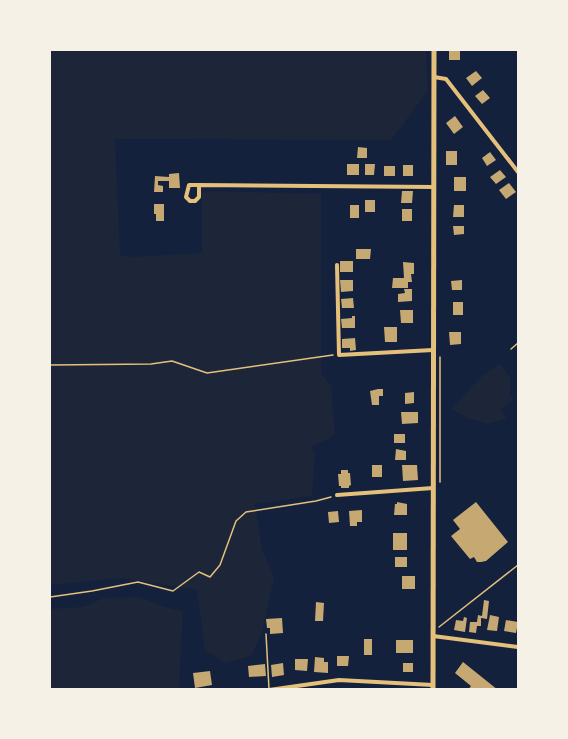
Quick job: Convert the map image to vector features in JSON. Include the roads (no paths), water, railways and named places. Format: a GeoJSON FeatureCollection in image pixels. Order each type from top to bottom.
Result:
{"type":"FeatureCollection","features":[{"type":"Feature","properties":{"kind":"main road"},"geometry":{"type":"LineString","coordinates":[[433,687],[434,50]]}},
{"type":"Feature","properties":{"kind":"street"},"geometry":{"type":"LineString","coordinates":[[434,77],[446,79],[519,172]]}},
{"type":"Feature","properties":{"kind":"street"},"geometry":{"type":"LineString","coordinates":[[199,185],[199,197],[195,201],[190,201],[186,197],[189,185],[199,185],[434,187]]}},
{"type":"Feature","properties":{"kind":"street"},"geometry":{"type":"LineString","coordinates":[[337,265],[339,355],[434,350]]}},
{"type":"Feature","properties":{"kind":"street"},"geometry":{"type":"LineString","coordinates":[[337,495],[433,489]]}},
{"type":"Feature","properties":{"kind":"street"},"geometry":{"type":"LineString","coordinates":[[433,633],[519,647]]}},
{"type":"Feature","properties":{"kind":"street"},"geometry":{"type":"LineString","coordinates":[[269,689],[339,680],[433,687]]}},
{"type":"Feature","properties":{"kind":"lane"},"geometry":{"type":"LineString","coordinates":[[266,634],[269,689]]}}]}
